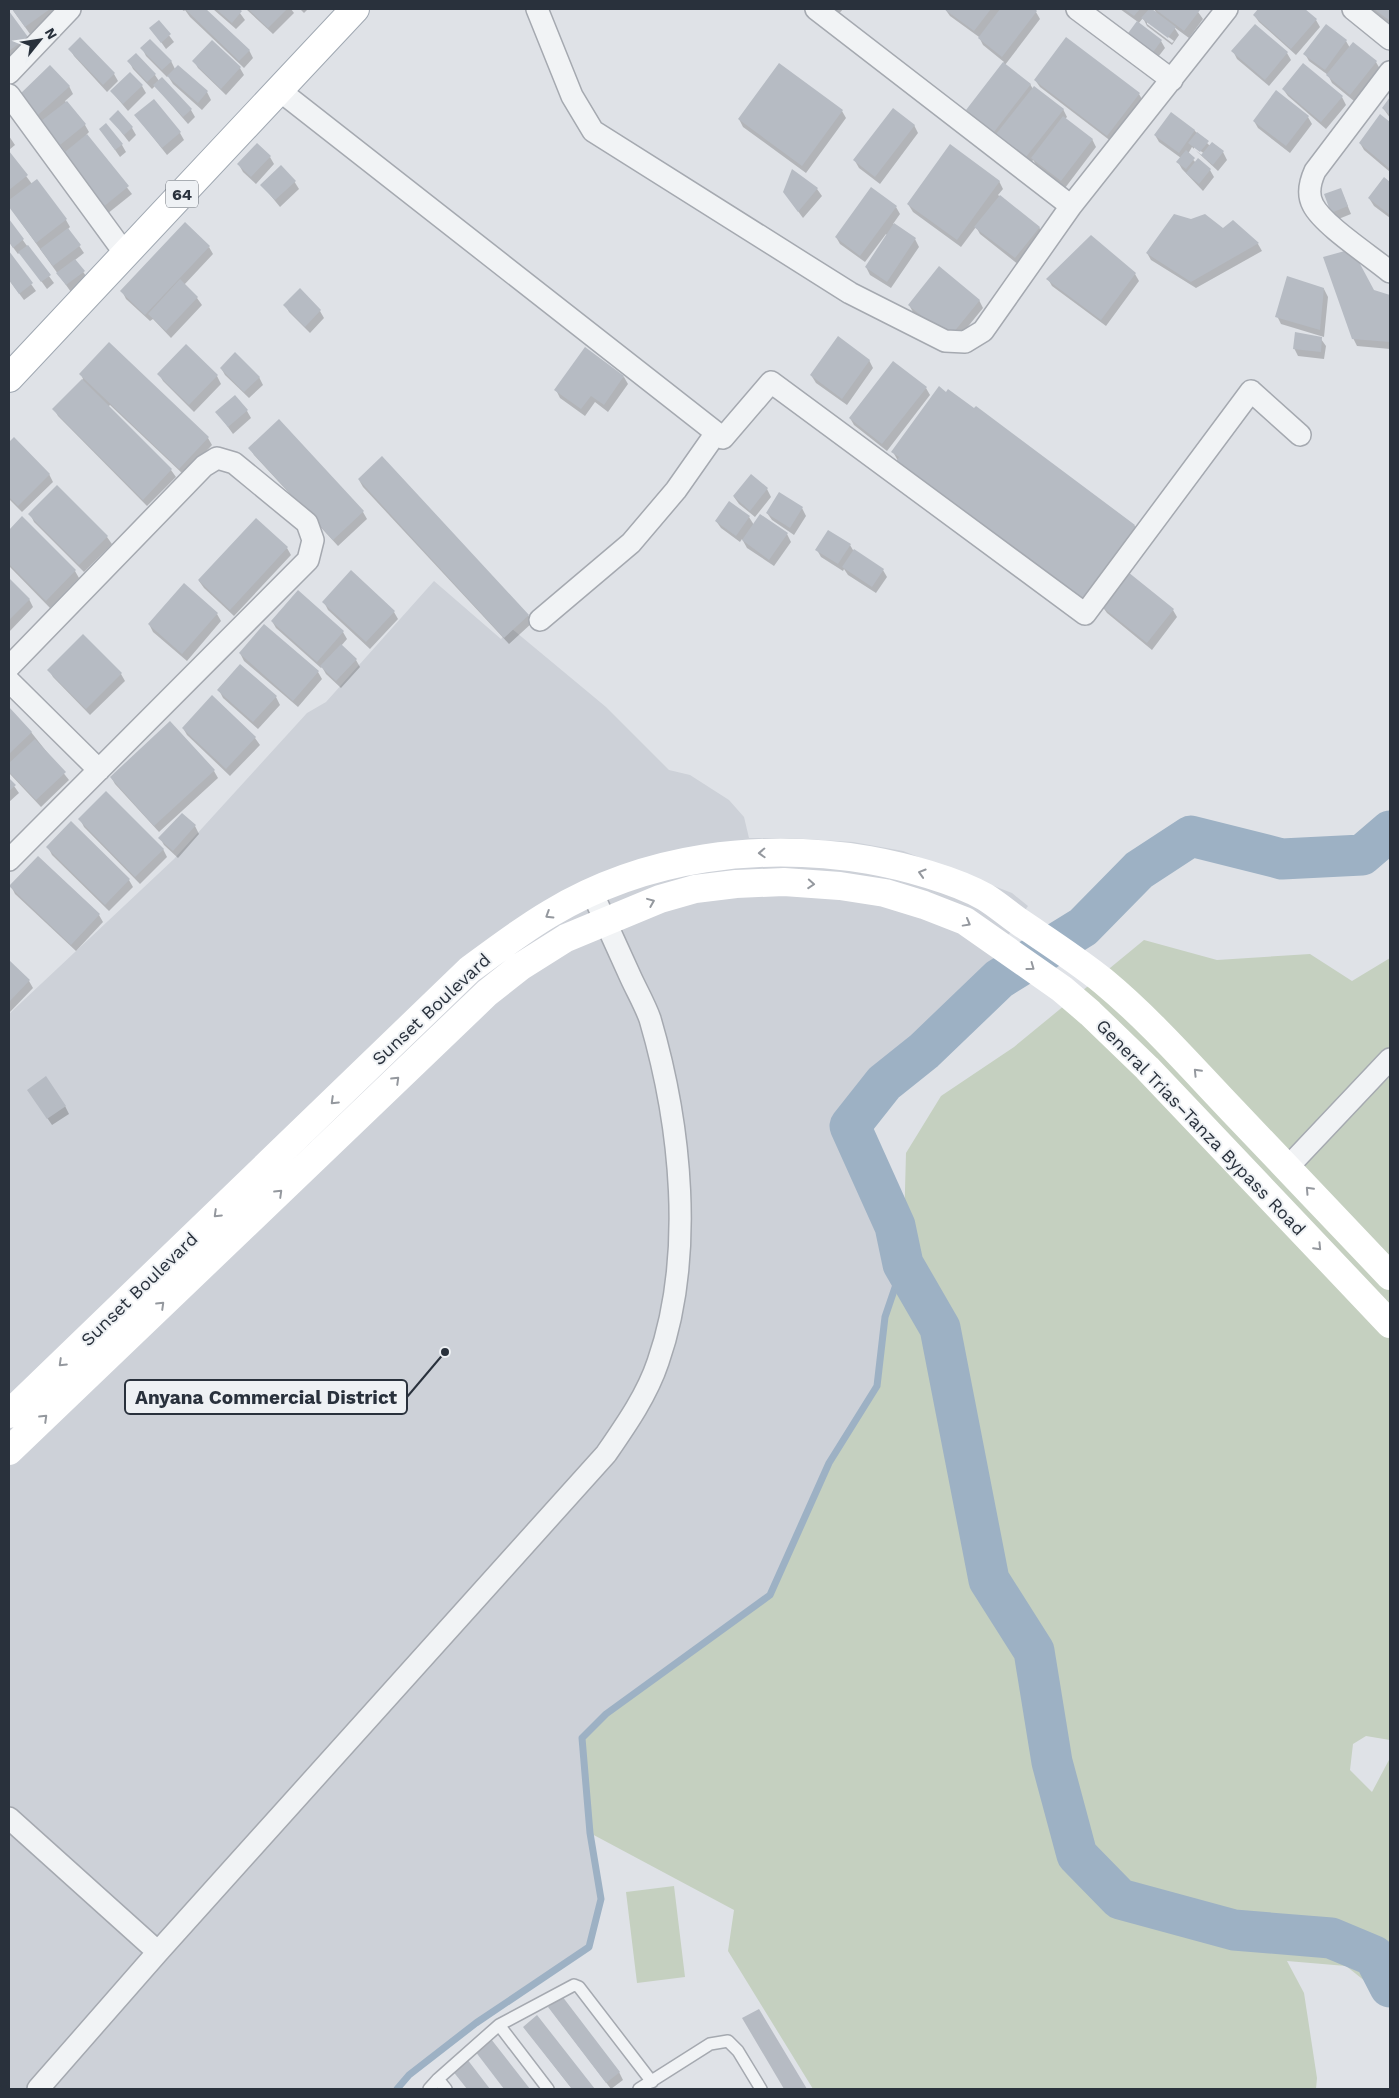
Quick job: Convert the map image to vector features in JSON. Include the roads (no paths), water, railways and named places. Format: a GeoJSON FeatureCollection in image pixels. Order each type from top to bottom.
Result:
{"type":"FeatureCollection","features":[{"type":"Feature","properties":{"kind":"main road","name":"64"},"geometry":{"type":"LineString","coordinates":[[9,378],[355,9]]}},
{"type":"Feature","properties":{"kind":"main road","name":"Sunset Boulevard"},"geometry":{"type":"LineString","coordinates":[[9,1414],[469,970],[506,942],[537,922],[592,892],[649,870],[688,860],[734,854],[786,852],[846,856],[896,865],[941,879],[984,897],[1017,921]]}},
{"type":"Feature","properties":{"kind":"main road","name":"Sunset Boulevard"},"geometry":{"type":"LineString","coordinates":[[9,1452],[487,993],[520,967],[566,938],[605,920],[660,899],[695,889],[736,884],[784,882],[840,886],[885,893],[965,921],[1000,945]]}},
{"type":"Feature","properties":{"kind":"main road","name":"General Trias–Tanza Bypass Road"},"geometry":{"type":"LineString","coordinates":[[1017,921],[1080,963],[1108,985],[1150,1023],[1390,1276]]}},
{"type":"Feature","properties":{"kind":"main road","name":"General Trias–Tanza Bypass Road"},"geometry":{"type":"LineString","coordinates":[[1000,945],[1062,989],[1147,1068],[1390,1324]]}},
{"type":"Feature","properties":{"kind":"street"},"geometry":{"type":"LineString","coordinates":[[9,72],[70,9]]}},
{"type":"Feature","properties":{"kind":"street"},"geometry":{"type":"LineString","coordinates":[[537,9],[572,96],[593,130],[850,293],[944,341],[965,342],[983,331],[1071,206],[1228,9]]}},
{"type":"Feature","properties":{"kind":"street"},"geometry":{"type":"LineString","coordinates":[[816,9],[1071,206]]}},
{"type":"Feature","properties":{"kind":"street"},"geometry":{"type":"LineString","coordinates":[[1077,9],[1172,80]]}},
{"type":"Feature","properties":{"kind":"street"},"geometry":{"type":"LineString","coordinates":[[1353,9],[1390,39]]}},
{"type":"Feature","properties":{"kind":"street"},"geometry":{"type":"LineString","coordinates":[[1390,72],[1314,171],[1309,186],[1312,204],[1322,218],[1390,272]]}},
{"type":"Feature","properties":{"kind":"street"},"geometry":{"type":"LineString","coordinates":[[279,90],[723,438],[771,382],[1085,614],[1251,391],[1300,435]]}},
{"type":"Feature","properties":{"kind":"street"},"geometry":{"type":"LineString","coordinates":[[9,95],[126,254]]}},
{"type":"Feature","properties":{"kind":"street"},"geometry":{"type":"LineString","coordinates":[[540,620],[631,543],[676,490],[716,433]]}},
{"type":"Feature","properties":{"kind":"street"},"geometry":{"type":"LineString","coordinates":[[9,666],[204,466],[217,458],[234,463],[307,523],[313,540],[308,560],[9,860]]}},
{"type":"Feature","properties":{"kind":"street"},"geometry":{"type":"LineString","coordinates":[[9,681],[98,770]]}},
{"type":"Feature","properties":{"kind":"street"},"geometry":{"type":"LineString","coordinates":[[38,2089],[158,1952],[606,1454],[627,1423],[648,1386],[658,1362],[666,1334],[679,1272],[680,1196],[670,1101],[649,1018],[592,892]]}},
{"type":"Feature","properties":{"kind":"street"},"geometry":{"type":"LineString","coordinates":[[1287,1168],[1390,1058]]}},
{"type":"Feature","properties":{"kind":"street"},"geometry":{"type":"LineString","coordinates":[[9,1818],[158,1952]]}},
{"type":"Feature","properties":{"kind":"lane"},"geometry":{"type":"LineString","coordinates":[[429,2089],[499,2025],[574,1985],[579,1987],[652,2082]]}},
{"type":"Feature","properties":{"kind":"lane"},"geometry":{"type":"LineString","coordinates":[[499,2025],[548,2089]]}},
{"type":"Feature","properties":{"kind":"lane"},"geometry":{"type":"LineString","coordinates":[[639,2089],[710,2044],[728,2041],[738,2050],[761,2089]]}},
{"type":"Feature","properties":{"kind":"lane"},"geometry":{"type":"LineString","coordinates":[[438,2079],[446,2089]]}},
{"type":"Feature","properties":{"kind":"waterway"},"geometry":{"type":"LineString","coordinates":[[1390,831],[1362,855],[1282,859],[1191,836],[1139,870],[1083,927],[999,979],[924,1051],[884,1083],[850,1126],[895,1226],[903,1264],[940,1328],[989,1580],[1034,1651],[1052,1762],[1077,1855],[1120,1899],[1234,1930],[1331,1938],[1374,1956],[1390,1987]]}},
{"type":"Feature","properties":{"kind":"waterway"},"geometry":{"type":"LineString","coordinates":[[397,2089],[409,2075],[476,2023],[589,1947],[601,1899],[590,1833],[582,1738],[606,1714],[770,1595],[829,1463],[877,1386],[885,1317],[903,1264]]}},
{"type":"Feature","properties":{"kind":"place","name":"Anyana Commercial District"},"geometry":{"type":"Point","coordinates":[445,1352]}}]}
